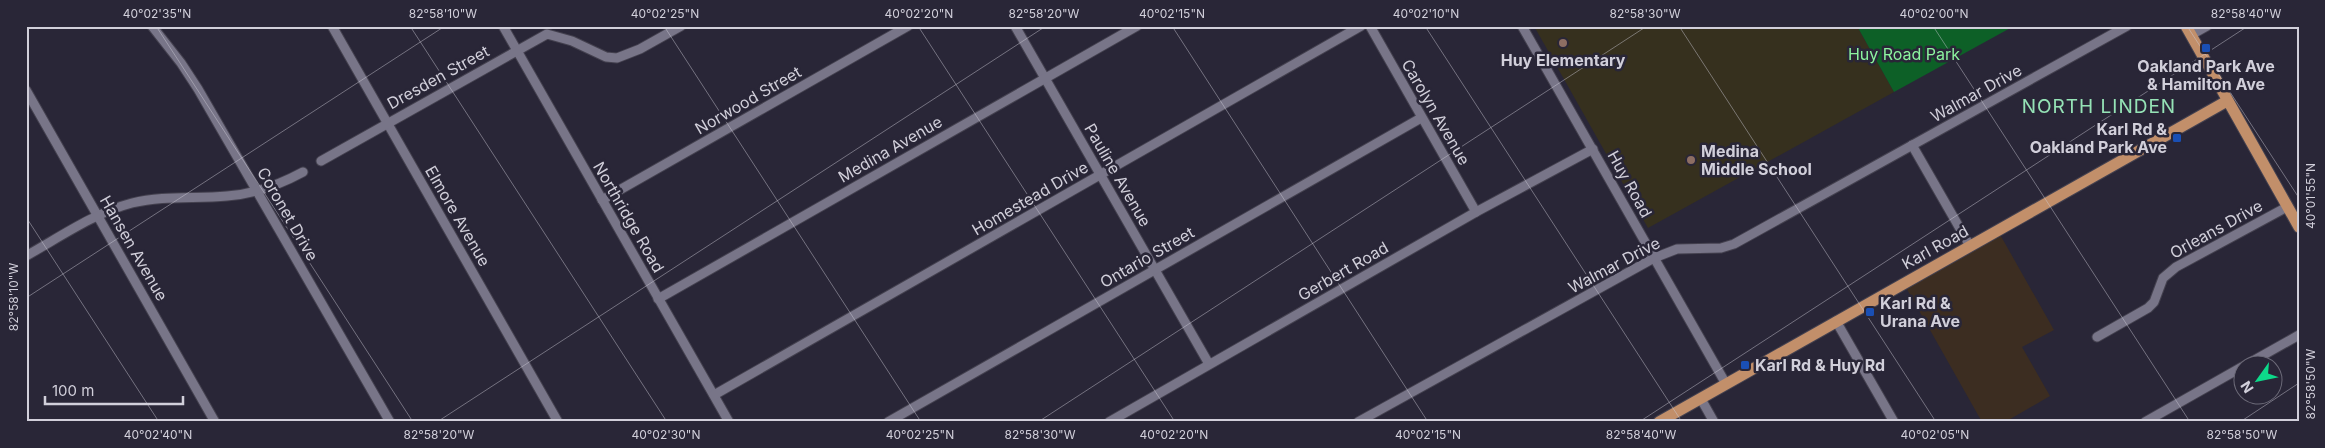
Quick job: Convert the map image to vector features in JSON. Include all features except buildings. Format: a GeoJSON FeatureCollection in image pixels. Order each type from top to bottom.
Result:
{"type":"FeatureCollection","features":[{"type":"Feature","properties":{"kind":"main road"},"geometry":{"type":"LineString","coordinates":[[2188,31],[2299,227]]}},
{"type":"Feature","properties":{"kind":"main road","name":"Karl Road"},"geometry":{"type":"LineString","coordinates":[[1659,422],[2227,101]]}},
{"type":"Feature","properties":{"kind":"street","name":"Coronet Drive"},"geometry":{"type":"LineString","coordinates":[[152,26],[181,63],[390,422]]}},
{"type":"Feature","properties":{"kind":"street","name":"Elmore Avenue"},"geometry":{"type":"LineString","coordinates":[[332,26],[558,422]]}},
{"type":"Feature","properties":{"kind":"street","name":"Northridge Road"},"geometry":{"type":"LineString","coordinates":[[503,26],[729,422]]}},
{"type":"Feature","properties":{"kind":"street","name":"Dresden Street"},"geometry":{"type":"LineString","coordinates":[[321,161],[517,51],[548,30],[606,57],[617,58],[640,49],[681,26]]}},
{"type":"Feature","properties":{"kind":"street","name":"Norwood Street"},"geometry":{"type":"LineString","coordinates":[[602,200],[908,26]]}},
{"type":"Feature","properties":{"kind":"street","name":"Pauline Avenue"},"geometry":{"type":"LineString","coordinates":[[1014,26],[1209,364]]}},
{"type":"Feature","properties":{"kind":"street","name":"Medina Avenue"},"geometry":{"type":"LineString","coordinates":[[658,299],[1137,26]]}},
{"type":"Feature","properties":{"kind":"street","name":"Homestead Drive"},"geometry":{"type":"LineString","coordinates":[[714,396],[1361,26]]}},
{"type":"Feature","properties":{"kind":"street","name":"Carolyn Avenue"},"geometry":{"type":"LineString","coordinates":[[1370,26],[1476,212]]}},
{"type":"Feature","properties":{"kind":"street","name":"Huy Road"},"geometry":{"type":"LineString","coordinates":[[1522,26],[1594,149],[1726,384]]}},
{"type":"Feature","properties":{"kind":"street","name":"Walmar Drive"},"geometry":{"type":"LineString","coordinates":[[1364,420],[1654,258],[1677,249],[1721,248],[1734,244],[2127,26]]}},
{"type":"Feature","properties":{"kind":"street"},"geometry":{"type":"LineString","coordinates":[[2188,31],[2207,26]]}},
{"type":"Feature","properties":{"kind":"street","name":"Hansen Avenue"},"geometry":{"type":"LineString","coordinates":[[26,90],[215,422]]}},
{"type":"Feature","properties":{"kind":"street","name":"Ontario Street"},"geometry":{"type":"LineString","coordinates":[[888,422],[1421,118]]}},
{"type":"Feature","properties":{"kind":"street"},"geometry":{"type":"LineString","coordinates":[[1912,145],[1970,246]]}},
{"type":"Feature","properties":{"kind":"street","name":"Gerbert Road"},"geometry":{"type":"LineString","coordinates":[[1108,422],[1476,212],[1594,149]]}},
{"type":"Feature","properties":{"kind":"street"},"geometry":{"type":"LineString","coordinates":[[26,256],[98,216],[131,203],[157,198],[227,196],[257,191],[280,184],[303,172]]}},
{"type":"Feature","properties":{"kind":"street","name":"Orleans Drive"},"geometry":{"type":"LineString","coordinates":[[2097,337],[2148,308],[2154,302],[2163,278],[2176,267],[2288,207]]}},
{"type":"Feature","properties":{"kind":"street"},"geometry":{"type":"LineString","coordinates":[[1836,321],[1894,422]]}},
{"type":"Feature","properties":{"kind":"street"},"geometry":{"type":"LineString","coordinates":[[2262,356],[2299,335]]}},
{"type":"Feature","properties":{"kind":"street"},"geometry":{"type":"LineString","coordinates":[[2145,422],[2232,373]]}},
{"type":"Feature","properties":{"kind":"street"},"geometry":{"type":"LineString","coordinates":[[1701,399],[1714,422]]}},
{"type":"Feature","properties":{"kind":"shaded area","name":"Medina Middle School"},"geometry":{"type":"Polygon","coordinates":[[[1534,26],[1857,26],[1894,92],[1648,228],[1534,26]]]}},
{"type":"Feature","properties":{"kind":"shaded area"},"geometry":{"type":"Polygon","coordinates":[[[1998,231],[2054,330],[2022,347],[2050,396],[2005,422],[1982,422],[1904,284],[1998,231]]]}},
{"type":"Feature","properties":{"kind":"green space","name":"Huy Road Park"},"geometry":{"type":"Polygon","coordinates":[[[1857,26],[2014,26],[1894,92],[1857,26]]]}},
{"type":"Feature","properties":{"kind":"place","name":"Huy Elementary"},"geometry":{"type":"Point","coordinates":[1563,43]}},
{"type":"Feature","properties":{"kind":"place","name":"Oakland Park Ave & Hamilton Ave"},"geometry":{"type":"Point","coordinates":[2206,48]}},
{"type":"Feature","properties":{"kind":"place","name":"Karl Rd & Oakland Park Ave"},"geometry":{"type":"Point","coordinates":[2177,138]}},
{"type":"Feature","properties":{"kind":"place","name":"Medina Middle School"},"geometry":{"type":"Point","coordinates":[1691,160]}},
{"type":"Feature","properties":{"kind":"place","name":"Karl Rd & Urana Ave"},"geometry":{"type":"Point","coordinates":[1870,312]}},
{"type":"Feature","properties":{"kind":"place","name":"Karl Rd & Huy Rd"},"geometry":{"type":"Point","coordinates":[1745,365]}},
{"type":"Feature","properties":{"kind":"district","name":"NORTH LINDEN"},"geometry":{"type":"Point","coordinates":[2099,106]}}]}
